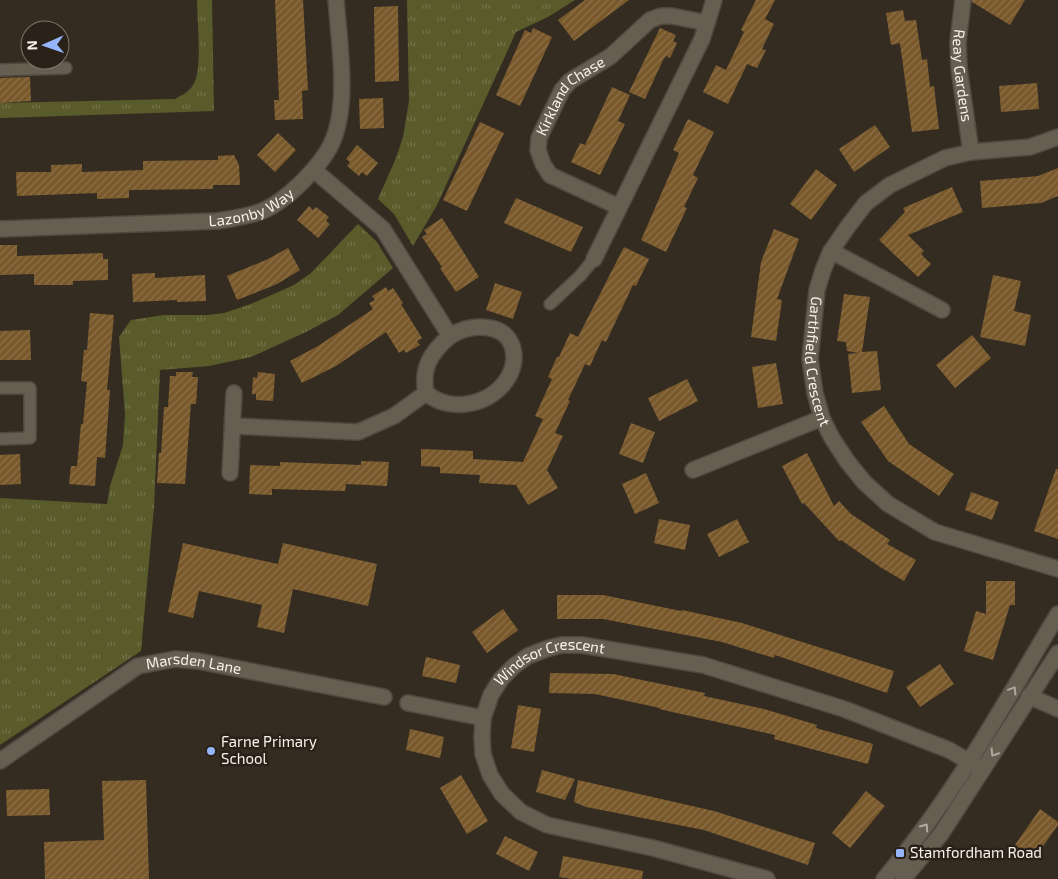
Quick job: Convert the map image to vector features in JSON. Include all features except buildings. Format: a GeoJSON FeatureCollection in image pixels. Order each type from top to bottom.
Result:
{"type":"FeatureCollection","features":[{"type":"Feature","properties":{"kind":"street","name":"Lazonby Way"},"geometry":{"type":"LineString","coordinates":[[0,228],[217,220],[248,217],[265,211],[286,197],[314,170],[333,141],[339,119],[342,89],[336,0]]}},
{"type":"Feature","properties":{"kind":"street"},"geometry":{"type":"LineString","coordinates":[[594,259],[692,61],[702,39],[714,0]]}},
{"type":"Feature","properties":{"kind":"street","name":"Reay Gardens"},"geometry":{"type":"LineString","coordinates":[[962,0],[958,42],[959,68],[971,152]]}},
{"type":"Feature","properties":{"kind":"street","name":"Kirkland Chase"},"geometry":{"type":"LineString","coordinates":[[619,207],[550,175],[542,164],[538,150],[539,138],[562,90],[570,81],[611,56],[650,20],[667,16],[707,23]]}},
{"type":"Feature","properties":{"kind":"street","name":"Garthfield Crescent"},"geometry":{"type":"LineString","coordinates":[[1058,137],[1030,147],[971,152],[945,158],[890,185],[866,203],[831,252],[823,270],[817,290],[810,359],[815,392],[822,418],[832,438],[864,482],[888,504],[935,532],[1058,569]]}},
{"type":"Feature","properties":{"kind":"street"},"geometry":{"type":"LineString","coordinates":[[314,170],[383,229],[450,336]]}},
{"type":"Feature","properties":{"kind":"street"},"geometry":{"type":"LineString","coordinates":[[831,252],[942,310]]}},
{"type":"Feature","properties":{"kind":"street"},"geometry":{"type":"LineString","coordinates":[[478,326],[493,328],[506,334],[512,343],[514,354],[513,366],[501,387],[487,397],[469,404],[449,405],[435,400],[426,393],[424,382],[426,368],[437,347],[450,336],[460,330],[478,326]]}},
{"type":"Feature","properties":{"kind":"street"},"geometry":{"type":"LineString","coordinates":[[230,473],[234,393]]}},
{"type":"Feature","properties":{"kind":"street"},"geometry":{"type":"LineString","coordinates":[[233,426],[358,432],[394,416],[426,393]]}},
{"type":"Feature","properties":{"kind":"street"},"geometry":{"type":"LineString","coordinates":[[693,470],[822,418]]}},
{"type":"Feature","properties":{"kind":"street"},"geometry":{"type":"LineString","coordinates":[[884,879],[908,851],[969,762],[1058,614]]}},
{"type":"Feature","properties":{"kind":"street","name":"Windsor Crescent"},"geometry":{"type":"LineString","coordinates":[[767,879],[653,848],[547,825],[521,812],[502,794],[490,775],[483,754],[483,718],[491,695],[502,679],[514,666],[528,656],[546,648],[561,645],[582,645],[703,665],[844,709],[949,750],[983,770]]}},
{"type":"Feature","properties":{"kind":"street"},"geometry":{"type":"LineString","coordinates":[[903,879],[941,834],[1058,652]]}},
{"type":"Feature","properties":{"kind":"street","name":"Marsden Lane"},"geometry":{"type":"LineString","coordinates":[[0,761],[138,666],[175,659],[198,661],[384,697]]}},
{"type":"Feature","properties":{"kind":"street"},"geometry":{"type":"LineString","coordinates":[[1030,696],[1058,709]]}},
{"type":"Feature","properties":{"kind":"street"},"geometry":{"type":"LineString","coordinates":[[408,703],[483,718]]}},
{"type":"Feature","properties":{"kind":"lane"},"geometry":{"type":"LineString","coordinates":[[0,70],[20,69]]}},
{"type":"Feature","properties":{"kind":"lane"},"geometry":{"type":"LineString","coordinates":[[550,304],[580,276],[594,259]]}},
{"type":"Feature","properties":{"kind":"lane"},"geometry":{"type":"LineString","coordinates":[[0,388],[30,388],[30,438],[0,439]]}},
{"type":"Feature","properties":{"kind":"green space"},"geometry":{"type":"Polygon","coordinates":[[[197,0],[212,0],[214,111],[0,118],[0,103],[175,99],[183,95],[193,85],[198,69],[197,0]]]}},
{"type":"Feature","properties":{"kind":"green space"},"geometry":{"type":"Polygon","coordinates":[[[407,0],[575,0],[548,17],[516,32],[437,205],[413,246],[394,214],[378,199],[403,137],[409,101],[407,0]]]}},
{"type":"Feature","properties":{"kind":"green space"},"geometry":{"type":"Polygon","coordinates":[[[358,224],[376,241],[393,268],[338,315],[251,357],[209,366],[160,370],[154,507],[141,651],[0,745],[0,498],[107,504],[110,486],[123,445],[125,414],[119,337],[131,320],[164,315],[224,313],[251,304],[294,285],[311,273],[358,224]]]}},
{"type":"Feature","properties":{"kind":"place","name":"Farne Primary School"},"geometry":{"type":"Point","coordinates":[211,751]}},
{"type":"Feature","properties":{"kind":"place","name":"Stamfordham Road"},"geometry":{"type":"Point","coordinates":[900,853]}}]}
